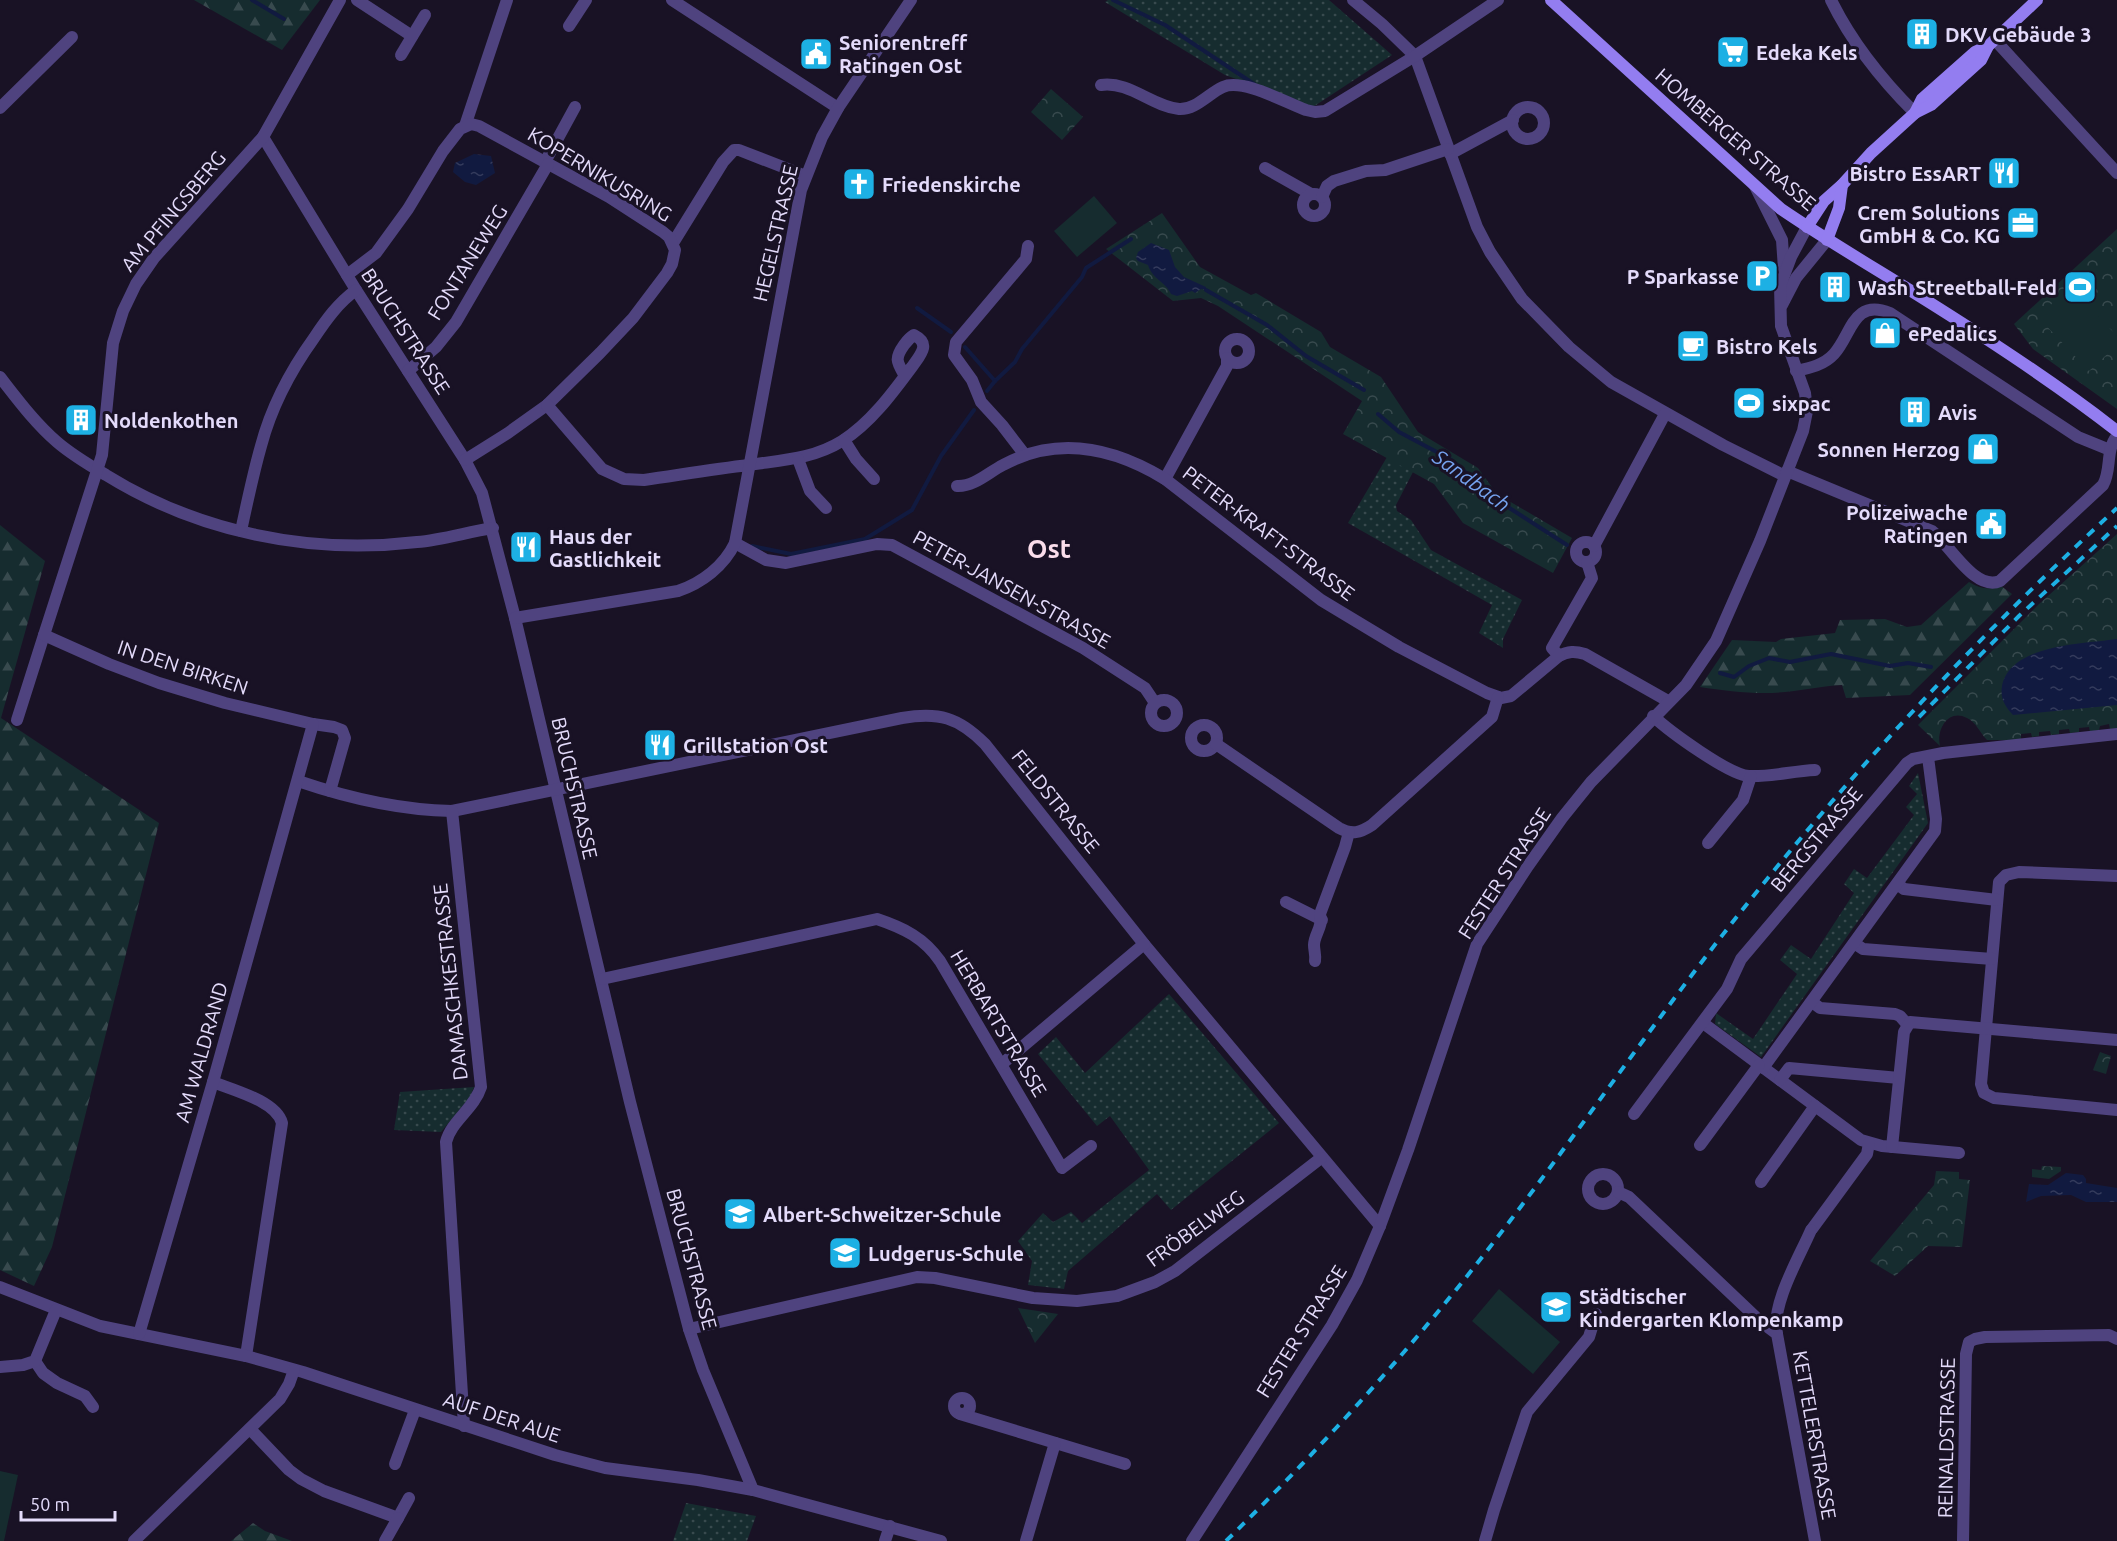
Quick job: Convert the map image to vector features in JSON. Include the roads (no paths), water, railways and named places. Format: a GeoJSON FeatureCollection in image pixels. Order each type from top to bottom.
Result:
{"type":"FeatureCollection","features":[{"type":"Feature","properties":{"kind":"main road","name":"HOMBERGER STRASSE"},"geometry":{"type":"LineString","coordinates":[[1551,0],[1781,209],[1935,306],[2076,399],[2117,431]]}},
{"type":"Feature","properties":{"kind":"main road"},"geometry":{"type":"LineString","coordinates":[[1808,227],[1824,201],[1871,153],[1915,113],[1922,99],[1975,52],[1992,43],[2037,0]]}},
{"type":"Feature","properties":{"kind":"main road"},"geometry":{"type":"LineString","coordinates":[[1827,240],[1839,208],[1842,185]]}},
{"type":"Feature","properties":{"kind":"street","name":"AM PFINGSBERG"},"geometry":{"type":"LineString","coordinates":[[97,470],[103,446],[113,343],[123,311],[136,284],[154,258],[263,137],[340,0]]}},
{"type":"Feature","properties":{"kind":"street"},"geometry":{"type":"LineString","coordinates":[[357,0],[412,36]]}},
{"type":"Feature","properties":{"kind":"street"},"geometry":{"type":"LineString","coordinates":[[347,275],[376,253],[408,209],[443,151],[465,126],[507,0]]}},
{"type":"Feature","properties":{"kind":"street"},"geometry":{"type":"LineString","coordinates":[[569,26],[586,0]]}},
{"type":"Feature","properties":{"kind":"street"},"geometry":{"type":"LineString","coordinates":[[672,0],[838,108]]}},
{"type":"Feature","properties":{"kind":"street","name":"HEGELSTRASSE"},"geometry":{"type":"LineString","coordinates":[[751,465],[793,225],[806,176],[822,137],[838,108],[911,0]]}},
{"type":"Feature","properties":{"kind":"street"},"geometry":{"type":"LineString","coordinates":[[1353,0],[1382,24],[1415,57],[1477,227],[1490,252],[1517,293],[1569,347],[1611,382],[1665,414],[1760,465],[1786,473],[1932,531],[1978,580],[1993,584],[2000,581],[2103,485],[2109,470],[2111,444],[2117,436]]}},
{"type":"Feature","properties":{"kind":"street"},"geometry":{"type":"LineString","coordinates":[[1101,85],[1110,84],[1136,91],[1166,106],[1181,109],[1194,106],[1225,86],[1241,85],[1316,112],[1325,111],[1415,57],[1498,0]]}},
{"type":"Feature","properties":{"kind":"street"},"geometry":{"type":"LineString","coordinates":[[1832,0],[1850,35],[1866,57],[1888,85],[1915,113]]}},
{"type":"Feature","properties":{"kind":"street"},"geometry":{"type":"LineString","coordinates":[[401,55],[425,15]]}},
{"type":"Feature","properties":{"kind":"street"},"geometry":{"type":"LineString","coordinates":[[0,108],[72,37]]}},
{"type":"Feature","properties":{"kind":"street"},"geometry":{"type":"LineString","coordinates":[[1992,43],[2117,173]]}},
{"type":"Feature","properties":{"kind":"street","name":"FONTANEWEG"},"geometry":{"type":"LineString","coordinates":[[408,371],[436,347],[456,322],[547,163],[575,107]]}},
{"type":"Feature","properties":{"kind":"street"},"geometry":{"type":"LineString","coordinates":[[1265,168],[1316,195],[1334,181],[1366,171],[1385,170],[1449,151],[1513,120]]}},
{"type":"Feature","properties":{"kind":"street","name":"KOPERNIKUSRING"},"geometry":{"type":"LineString","coordinates":[[465,126],[471,124],[478,126],[609,197],[663,232],[673,243],[674,258],[667,273],[633,318],[562,391],[508,434],[465,460]]}},
{"type":"Feature","properties":{"kind":"street","name":"BRUCHSTRASSE"},"geometry":{"type":"LineString","coordinates":[[263,137],[356,290],[465,460],[482,493],[515,618],[630,1102],[689,1329],[712,1392],[753,1490]]}},
{"type":"Feature","properties":{"kind":"street"},"geometry":{"type":"LineString","coordinates":[[673,243],[723,162],[734,150],[806,176]]}},
{"type":"Feature","properties":{"kind":"street","name":"FESTER STRASSE"},"geometry":{"type":"LineString","coordinates":[[1755,186],[1782,240],[1785,272]]}},
{"type":"Feature","properties":{"kind":"street","name":"FESTER STRASSE"},"geometry":{"type":"LineString","coordinates":[[1192,1541],[1332,1324],[1358,1278],[1408,1150],[1477,944],[1528,866],[1563,818],[1591,783],[1653,716],[1686,685],[1716,641],[1760,541],[1803,431],[1807,411],[1805,393],[1781,326],[1780,285],[1808,227]]}},
{"type":"Feature","properties":{"kind":"street"},"geometry":{"type":"LineString","coordinates":[[1780,309],[1796,278],[1827,240]]}},
{"type":"Feature","properties":{"kind":"street"},"geometry":{"type":"LineString","coordinates":[[1025,455],[981,402],[972,380],[954,355],[956,342],[1026,259],[1028,246]]}},
{"type":"Feature","properties":{"kind":"street"},"geometry":{"type":"LineString","coordinates":[[241,531],[261,445],[282,393],[299,360],[335,309],[356,290]]}},
{"type":"Feature","properties":{"kind":"street"},"geometry":{"type":"LineString","coordinates":[[1796,371],[1817,365],[1834,355],[1864,311],[1880,309],[2078,437],[2110,450]]}},
{"type":"Feature","properties":{"kind":"street"},"geometry":{"type":"LineString","coordinates":[[1165,479],[1227,366],[1227,358]]}},
{"type":"Feature","properties":{"kind":"street"},"geometry":{"type":"LineString","coordinates":[[547,405],[598,465],[608,473],[624,480],[644,480],[798,459],[818,453],[844,440],[876,411],[905,376]]}},
{"type":"Feature","properties":{"kind":"street"},"geometry":{"type":"LineString","coordinates":[[0,377],[24,409],[57,442],[132,491],[192,518],[293,542],[343,546],[418,542],[493,528]]}},
{"type":"Feature","properties":{"kind":"street"},"geometry":{"type":"LineString","coordinates":[[1558,656],[1552,648],[1592,578],[1587,562],[1579,559],[1576,549],[1583,542],[1589,542],[1594,546],[1665,414]]}},
{"type":"Feature","properties":{"kind":"street"},"geometry":{"type":"LineString","coordinates":[[844,440],[856,459],[874,479]]}},
{"type":"Feature","properties":{"kind":"street","name":"PETER-KRAFT-STRASSE"},"geometry":{"type":"LineString","coordinates":[[957,486],[965,487],[1025,455],[1053,450],[1079,448],[1113,454],[1140,464],[1165,479],[1321,600],[1399,647],[1498,697]]}},
{"type":"Feature","properties":{"kind":"street"},"geometry":{"type":"LineString","coordinates":[[798,459],[810,491],[826,508]]}},
{"type":"Feature","properties":{"kind":"street"},"geometry":{"type":"LineString","coordinates":[[515,618],[678,591],[701,581],[722,564],[735,543],[751,465]]}},
{"type":"Feature","properties":{"kind":"street"},"geometry":{"type":"LineString","coordinates":[[17,720],[97,470]]}},
{"type":"Feature","properties":{"kind":"street","name":"PETER-JANSEN-STRASSE"},"geometry":{"type":"LineString","coordinates":[[735,543],[766,560],[786,563],[877,544],[892,545],[1083,648],[1145,688],[1155,703]]}},
{"type":"Feature","properties":{"kind":"street","name":"IN DEN BIRKEN"},"geometry":{"type":"LineString","coordinates":[[44,634],[109,664],[225,703],[313,724],[334,726],[344,733],[345,738],[330,791]]}},
{"type":"Feature","properties":{"kind":"street"},"geometry":{"type":"LineString","coordinates":[[1216,744],[1331,822],[1349,832],[1359,832],[1371,825],[1492,717],[1498,697],[1511,696],[1558,656],[1567,652],[1585,654],[1668,702]]}},
{"type":"Feature","properties":{"kind":"street","name":"PETER-JANSEN-STRASSE"},"geometry":{"type":"LineString","coordinates":[[1163,699],[1172,702],[1185,723],[1157,725],[1153,721],[1151,712],[1155,703],[1163,699]]}},
{"type":"Feature","properties":{"kind":"street","name":"FELDSTRASSE"},"geometry":{"type":"LineString","coordinates":[[555,789],[918,715],[934,715],[953,720],[969,728],[985,744],[1144,944],[1380,1226]]}},
{"type":"Feature","properties":{"kind":"street"},"geometry":{"type":"LineString","coordinates":[[1653,716],[1670,731],[1736,772],[1751,776],[1815,770]]}},
{"type":"Feature","properties":{"kind":"street"},"geometry":{"type":"LineString","coordinates":[[1185,723],[1212,727],[1217,735],[1216,744],[1209,750],[1197,750],[1191,742],[1191,732],[1185,723]]}},
{"type":"Feature","properties":{"kind":"street"},"geometry":{"type":"LineString","coordinates":[[313,724],[298,781],[330,791],[400,808],[452,811],[555,789]]}},
{"type":"Feature","properties":{"kind":"street","name":"BERGSTRASSE"},"geometry":{"type":"LineString","coordinates":[[1635,1114],[1727,989],[1741,959],[1907,763],[1914,759],[1943,753],[2117,734]]}},
{"type":"Feature","properties":{"kind":"street"},"geometry":{"type":"LineString","coordinates":[[1700,1145],[1812,1002],[1935,831],[1936,819],[1928,757]]}},
{"type":"Feature","properties":{"kind":"street"},"geometry":{"type":"LineString","coordinates":[[1707,843],[1743,800],[1751,776]]}},
{"type":"Feature","properties":{"kind":"street","name":"AM WALDRAND"},"geometry":{"type":"LineString","coordinates":[[139,1334],[298,781]]}},
{"type":"Feature","properties":{"kind":"street","name":"DAMASCHKESTRASSE"},"geometry":{"type":"LineString","coordinates":[[452,811],[481,1079],[479,1095],[474,1104],[453,1127],[446,1142],[464,1426]]}},
{"type":"Feature","properties":{"kind":"street"},"geometry":{"type":"LineString","coordinates":[[1315,961],[1314,945],[1322,920],[1320,914],[1349,832]]}},
{"type":"Feature","properties":{"kind":"street"},"geometry":{"type":"LineString","coordinates":[[2117,876],[2012,873],[1999,882],[1981,1084],[1984,1093],[1994,1098],[2117,1110]]}},
{"type":"Feature","properties":{"kind":"street"},"geometry":{"type":"LineString","coordinates":[[1897,884],[1904,889],[1997,900]]}},
{"type":"Feature","properties":{"kind":"street"},"geometry":{"type":"LineString","coordinates":[[1286,902],[1322,920]]}},
{"type":"Feature","properties":{"kind":"street","name":"HERBARTSTRASSE"},"geometry":{"type":"LineString","coordinates":[[602,979],[877,919],[909,931],[932,949],[1062,1168],[1091,1146]]}},
{"type":"Feature","properties":{"kind":"street"},"geometry":{"type":"LineString","coordinates":[[1854,943],[1863,949],[1992,959]]}},
{"type":"Feature","properties":{"kind":"street"},"geometry":{"type":"LineString","coordinates":[[1002,1064],[1144,944]]}},
{"type":"Feature","properties":{"kind":"street"},"geometry":{"type":"LineString","coordinates":[[1812,1002],[1820,1008],[1895,1014],[1907,1024]]}},
{"type":"Feature","properties":{"kind":"street"},"geometry":{"type":"LineString","coordinates":[[1892,1147],[1904,1032],[1907,1024],[1914,1021],[2117,1040]]}},
{"type":"Feature","properties":{"kind":"street"},"geometry":{"type":"LineString","coordinates":[[1703,1023],[1855,1136],[1869,1143],[1892,1147],[1959,1153]]}},
{"type":"Feature","properties":{"kind":"street"},"geometry":{"type":"LineString","coordinates":[[1780,1080],[1788,1068],[1899,1078]]}},
{"type":"Feature","properties":{"kind":"street"},"geometry":{"type":"LineString","coordinates":[[213,1082],[270,1106],[279,1115],[282,1123],[246,1356]]}},
{"type":"Feature","properties":{"kind":"street"},"geometry":{"type":"LineString","coordinates":[[1761,1182],[1815,1107]]}},
{"type":"Feature","properties":{"kind":"street"},"geometry":{"type":"LineString","coordinates":[[1777,1334],[1776,1327],[1782,1295],[1811,1230],[1867,1154],[1869,1143]]}},
{"type":"Feature","properties":{"kind":"street","name":"FRÖBELWEG"},"geometry":{"type":"LineString","coordinates":[[689,1329],[917,1277],[1043,1299],[1077,1301],[1117,1296],[1155,1282],[1175,1271],[1321,1158]]}},
{"type":"Feature","properties":{"kind":"street","name":"KETTELERSTRASSE"},"geometry":{"type":"LineString","coordinates":[[1618,1192],[1629,1197],[1761,1322],[1777,1334],[1815,1541]]}},
{"type":"Feature","properties":{"kind":"street","name":"AUF DER AUE"},"geometry":{"type":"LineString","coordinates":[[0,1287],[100,1326],[246,1356],[555,1455],[605,1468],[753,1490],[941,1541]]}},
{"type":"Feature","properties":{"kind":"street"},"geometry":{"type":"LineString","coordinates":[[0,1367],[23,1365],[34,1361],[56,1310]]}},
{"type":"Feature","properties":{"kind":"street"},"geometry":{"type":"LineString","coordinates":[[1485,1541],[1527,1412],[1589,1337],[1596,1314]]}},
{"type":"Feature","properties":{"kind":"street","name":"REINALDSTRASSE"},"geometry":{"type":"LineString","coordinates":[[1963,1541],[1966,1354],[1969,1342],[1975,1339],[1996,1337],[2109,1335],[2117,1339]]}},
{"type":"Feature","properties":{"kind":"street"},"geometry":{"type":"LineString","coordinates":[[34,1361],[43,1373],[57,1383],[85,1396],[93,1407]]}},
{"type":"Feature","properties":{"kind":"street"},"geometry":{"type":"LineString","coordinates":[[134,1541],[285,1392],[294,1370]]}},
{"type":"Feature","properties":{"kind":"street"},"geometry":{"type":"LineString","coordinates":[[395,1464],[415,1410]]}},
{"type":"Feature","properties":{"kind":"street"},"geometry":{"type":"LineString","coordinates":[[960,1414],[1125,1464]]}},
{"type":"Feature","properties":{"kind":"street"},"geometry":{"type":"LineString","coordinates":[[250,1429],[294,1475],[324,1491],[398,1518]]}},
{"type":"Feature","properties":{"kind":"street"},"geometry":{"type":"LineString","coordinates":[[1026,1541],[1055,1443]]}},
{"type":"Feature","properties":{"kind":"street"},"geometry":{"type":"LineString","coordinates":[[385,1541],[409,1498]]}},
{"type":"Feature","properties":{"kind":"street"},"geometry":{"type":"LineString","coordinates":[[885,1541],[890,1526]]}},
{"type":"Feature","properties":{"kind":"water"},"geometry":{"type":"Polygon","coordinates":[[[474,154],[491,156],[495,173],[476,185],[465,182],[453,172],[455,163],[474,154]]]}},
{"type":"Feature","properties":{"kind":"water"},"geometry":{"type":"Polygon","coordinates":[[[1151,243],[1169,250],[1175,267],[1184,277],[1206,287],[1206,290],[1201,289],[1195,293],[1192,291],[1177,296],[1171,294],[1148,265],[1136,258],[1138,252],[1151,243]]]}},
{"type":"Feature","properties":{"kind":"water"},"geometry":{"type":"Polygon","coordinates":[[[2117,639],[2117,705],[2013,715],[2005,705],[2002,699],[2002,686],[2008,672],[2019,662],[2033,654],[2050,649],[2117,639]]]}},
{"type":"Feature","properties":{"kind":"water"},"geometry":{"type":"Polygon","coordinates":[[[2066,1173],[2083,1175],[2086,1183],[2117,1188],[2117,1202],[2086,1202],[2071,1195],[2041,1196],[2026,1202],[2029,1184],[2048,1185],[2066,1173]]]}},
{"type":"Feature","properties":{"kind":"waterway"},"geometry":{"type":"LineString","coordinates":[[252,0],[284,19]]}},
{"type":"Feature","properties":{"kind":"waterway"},"geometry":{"type":"LineString","coordinates":[[1113,0],[1165,25],[1254,84]]}},
{"type":"Feature","properties":{"kind":"waterway"},"geometry":{"type":"LineString","coordinates":[[965,347],[995,381],[1015,362],[1022,349],[1082,277],[1086,268],[1131,239]]}},
{"type":"Feature","properties":{"kind":"waterway","name":"Sandbach"},"geometry":{"type":"LineString","coordinates":[[1206,290],[1267,325],[1306,356],[1364,390]]}},
{"type":"Feature","properties":{"kind":"waterway"},"geometry":{"type":"LineString","coordinates":[[917,308],[951,332]]}},
{"type":"Feature","properties":{"kind":"waterway"},"geometry":{"type":"LineString","coordinates":[[987,391],[995,381]]}},
{"type":"Feature","properties":{"kind":"waterway"},"geometry":{"type":"LineString","coordinates":[[752,546],[791,554],[865,539],[912,510],[941,456],[974,410]]}},
{"type":"Feature","properties":{"kind":"waterway","name":"Sandbach"},"geometry":{"type":"LineString","coordinates":[[1378,414],[1399,432],[1450,459],[1500,502],[1567,545]]}},
{"type":"Feature","properties":{"kind":"waterway","name":"Sandbach"},"geometry":{"type":"LineString","coordinates":[[1720,673],[1734,677],[1749,666],[1769,658],[1790,662],[1831,654],[1890,666],[1908,663],[1931,667]]}},
{"type":"Feature","properties":{"kind":"railway"},"geometry":{"type":"LineString","coordinates":[[1226,1541],[1357,1405],[1449,1298],[1547,1172],[1713,948],[1790,851],[1879,749],[1971,650],[2117,508]]}},
{"type":"Feature","properties":{"kind":"railway"},"geometry":{"type":"LineString","coordinates":[[1919,717],[2019,616],[2117,526]]}},
{"type":"Feature","properties":{"kind":"place","name":"DKV Gebäude 3"},"geometry":{"type":"Point","coordinates":[1922,34]}},
{"type":"Feature","properties":{"kind":"place","name":"Edeka Kels"},"geometry":{"type":"Point","coordinates":[1733,52]}},
{"type":"Feature","properties":{"kind":"place","name":"Seniorentreff Ratingen Ost"},"geometry":{"type":"Point","coordinates":[816,54]}},
{"type":"Feature","properties":{"kind":"place","name":"Bistro EssART"},"geometry":{"type":"Point","coordinates":[2004,173]}},
{"type":"Feature","properties":{"kind":"place","name":"Friedenskirche"},"geometry":{"type":"Point","coordinates":[859,184]}},
{"type":"Feature","properties":{"kind":"place","name":"Crem Solutions GmbH & Co. KG"},"geometry":{"type":"Point","coordinates":[2023,223]}},
{"type":"Feature","properties":{"kind":"place","name":"P Sparkasse"},"geometry":{"type":"Point","coordinates":[1762,276]}},
{"type":"Feature","properties":{"kind":"place","name":"Wash"},"geometry":{"type":"Point","coordinates":[1835,287]}},
{"type":"Feature","properties":{"kind":"place","name":"Streetball-Feld"},"geometry":{"type":"Point","coordinates":[2080,287]}},
{"type":"Feature","properties":{"kind":"place","name":"ePedalics"},"geometry":{"type":"Point","coordinates":[1885,333]}},
{"type":"Feature","properties":{"kind":"place","name":"Bistro Kels"},"geometry":{"type":"Point","coordinates":[1693,346]}},
{"type":"Feature","properties":{"kind":"place","name":"sixpac"},"geometry":{"type":"Point","coordinates":[1749,403]}},
{"type":"Feature","properties":{"kind":"place","name":"Avis"},"geometry":{"type":"Point","coordinates":[1915,412]}},
{"type":"Feature","properties":{"kind":"place","name":"Noldenkothen"},"geometry":{"type":"Point","coordinates":[81,420]}},
{"type":"Feature","properties":{"kind":"place","name":"Sonnen Herzog"},"geometry":{"type":"Point","coordinates":[1983,449]}},
{"type":"Feature","properties":{"kind":"place","name":"Polizeiwache Ratingen"},"geometry":{"type":"Point","coordinates":[1991,524]}},
{"type":"Feature","properties":{"kind":"place","name":"Haus der Gastlichkeit"},"geometry":{"type":"Point","coordinates":[526,547]}},
{"type":"Feature","properties":{"kind":"place","name":"Grillstation Ost"},"geometry":{"type":"Point","coordinates":[660,745]}},
{"type":"Feature","properties":{"kind":"place","name":"Albert-Schweitzer-Schule"},"geometry":{"type":"Point","coordinates":[740,1214]}},
{"type":"Feature","properties":{"kind":"place","name":"Ludgerus-Schule"},"geometry":{"type":"Point","coordinates":[845,1253]}},
{"type":"Feature","properties":{"kind":"place","name":"Städtischer Kindergarten Klompenkamp"},"geometry":{"type":"Point","coordinates":[1556,1307]}},
{"type":"Feature","properties":{"kind":"district","name":"Ost"},"geometry":{"type":"Point","coordinates":[1049,548]}}]}
